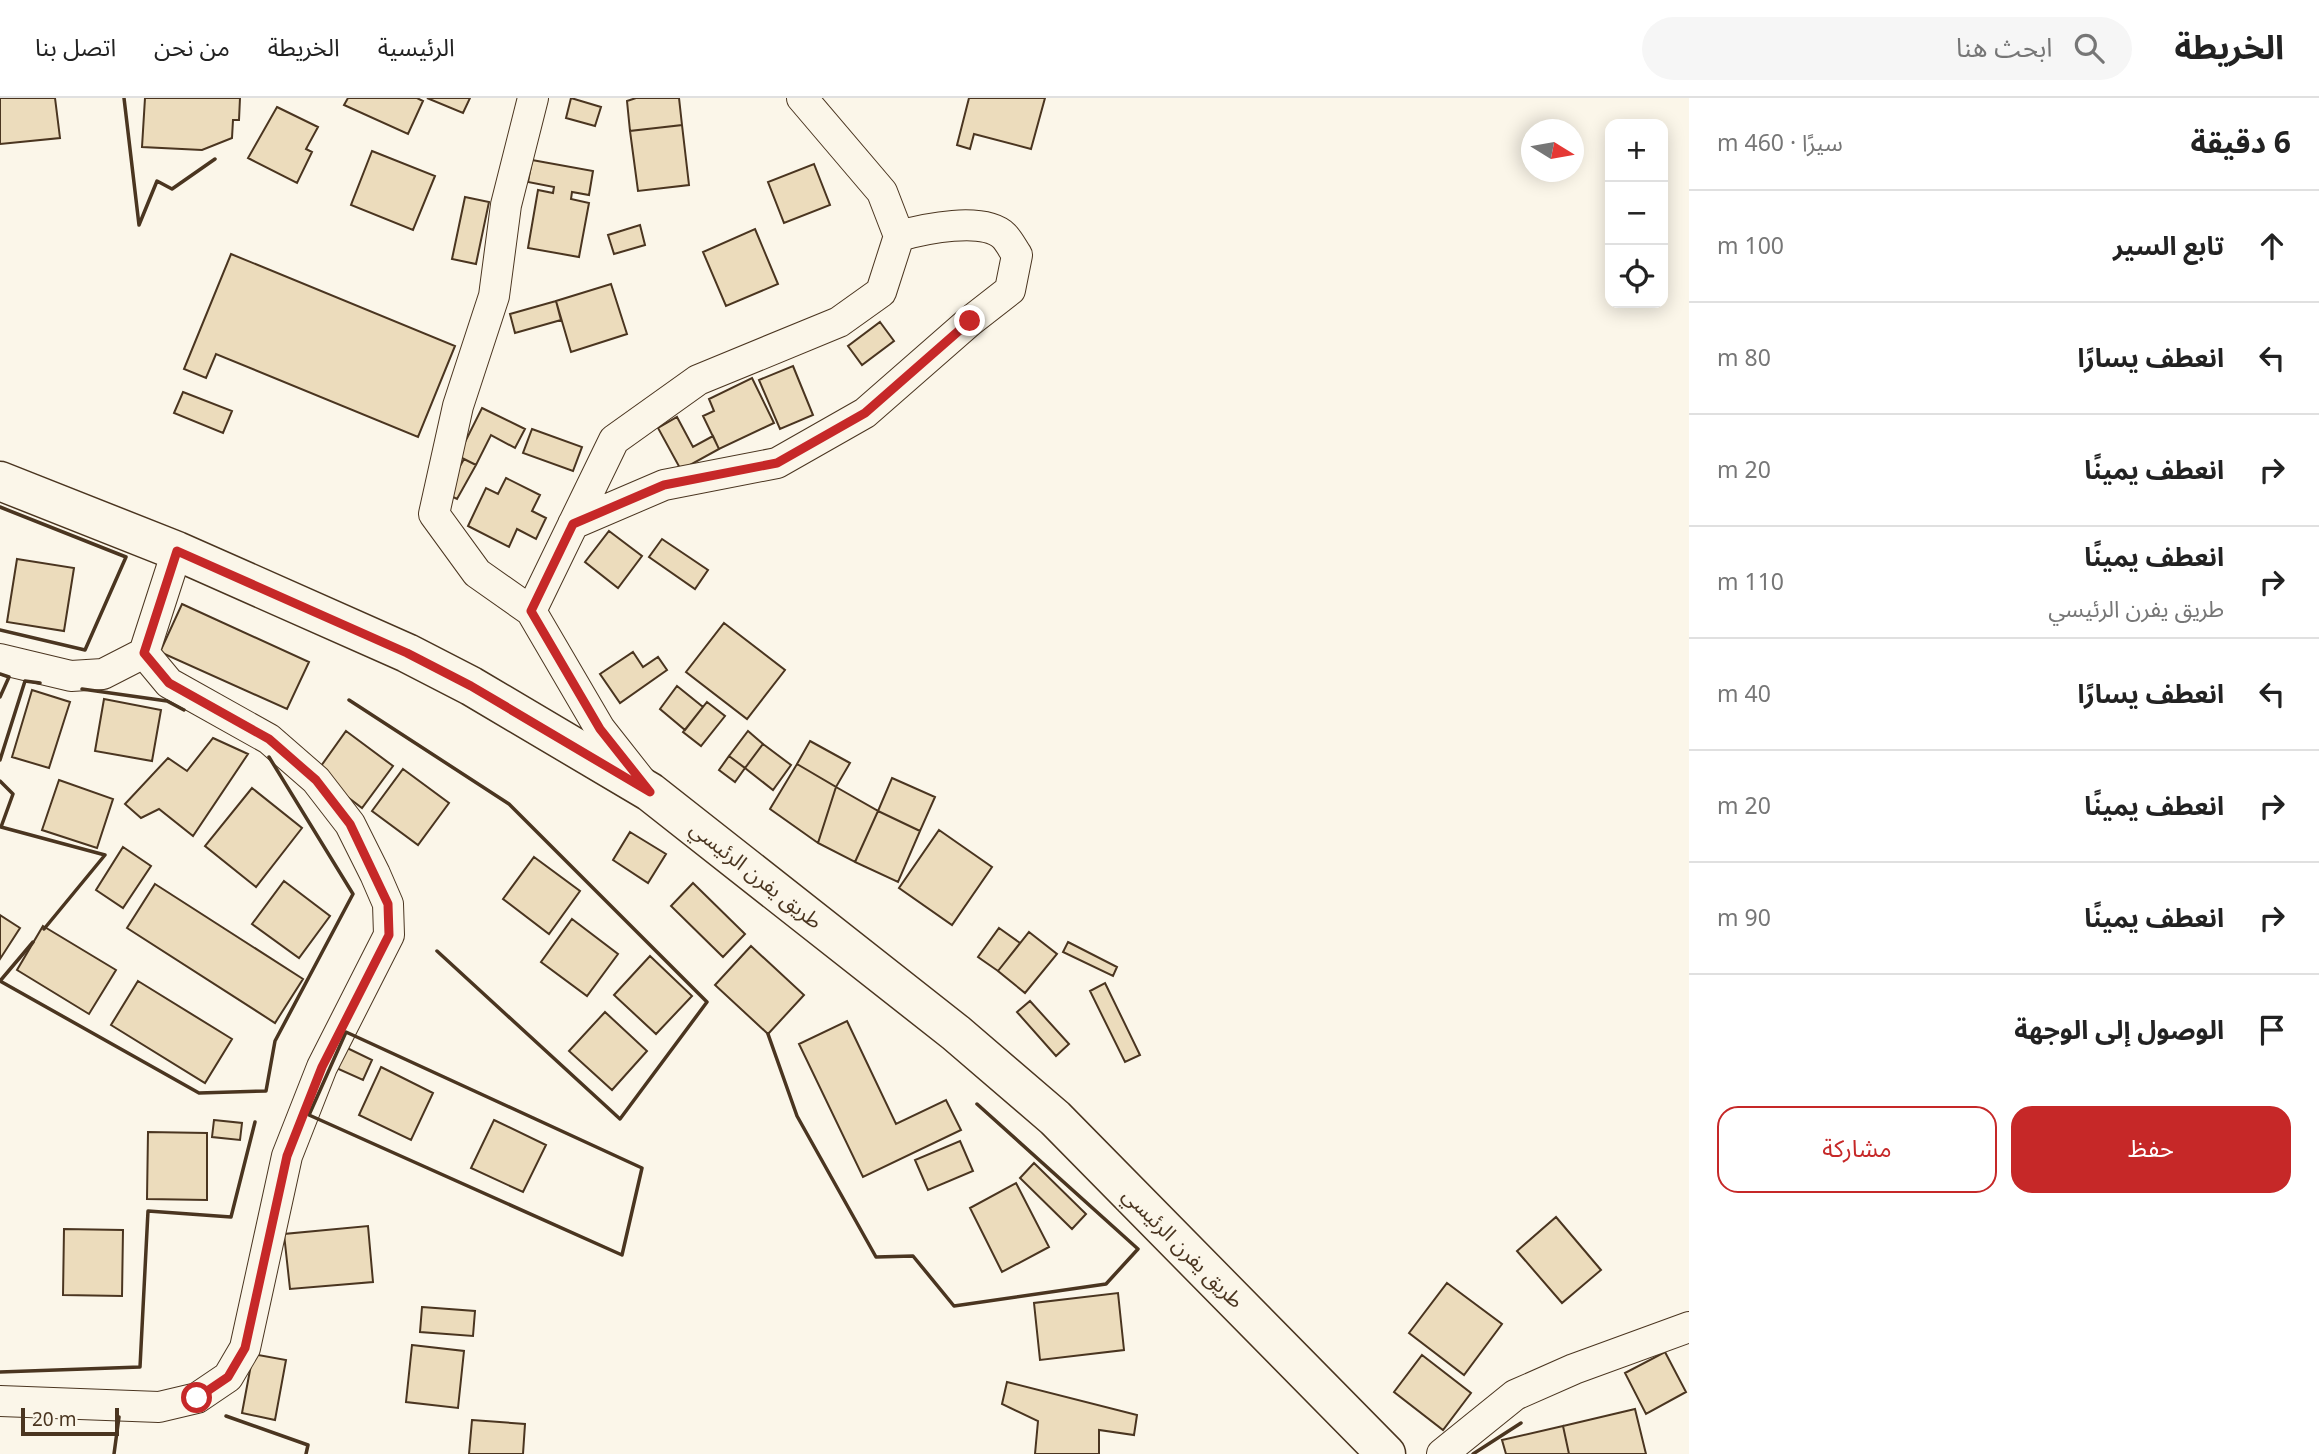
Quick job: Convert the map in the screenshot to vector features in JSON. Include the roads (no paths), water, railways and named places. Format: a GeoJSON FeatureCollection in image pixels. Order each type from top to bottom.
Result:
{"type":"FeatureCollection","features":[{"type":"Feature","properties":{"kind":"main road","name":"طريق يفرن الرئيسي"},"geometry":{"type":"LineString","coordinates":[[0,481],[177,551],[407,653],[471,686],[650,792],[956,1033],[1055,1118],[1386,1454]]}},
{"type":"Feature","properties":{"kind":"street"},"geometry":{"type":"LineString","coordinates":[[533,98],[506,205],[494,296],[458,406],[434,514],[477,573],[531,611],[600,729],[650,792]]}},
{"type":"Feature","properties":{"kind":"street"},"geometry":{"type":"LineString","coordinates":[[531,611],[614,440],[698,380],[839,322],[881,292],[899,236],[882,192],[802,98]]}},
{"type":"Feature","properties":{"kind":"street"},"geometry":{"type":"LineString","coordinates":[[573,524],[664,485],[777,463],[865,413],[970,321],[1010,290],[1017,255],[1002,234],[969,225],[933,227],[899,236]]}},
{"type":"Feature","properties":{"kind":"street"},"geometry":{"type":"LineString","coordinates":[[0,659],[71,676],[103,674],[144,653],[177,551]]}},
{"type":"Feature","properties":{"kind":"street"},"geometry":{"type":"LineString","coordinates":[[0,1401],[159,1406],[197,1398],[228,1377],[245,1348],[287,1156],[322,1067],[389,935],[388,904],[375,874],[350,824],[316,780],[269,739],[169,683],[144,653]]}},
{"type":"Feature","properties":{"kind":"street"},"geometry":{"type":"LineString","coordinates":[[1442,1454],[1515,1395],[1574,1369],[1689,1327]]}}]}
